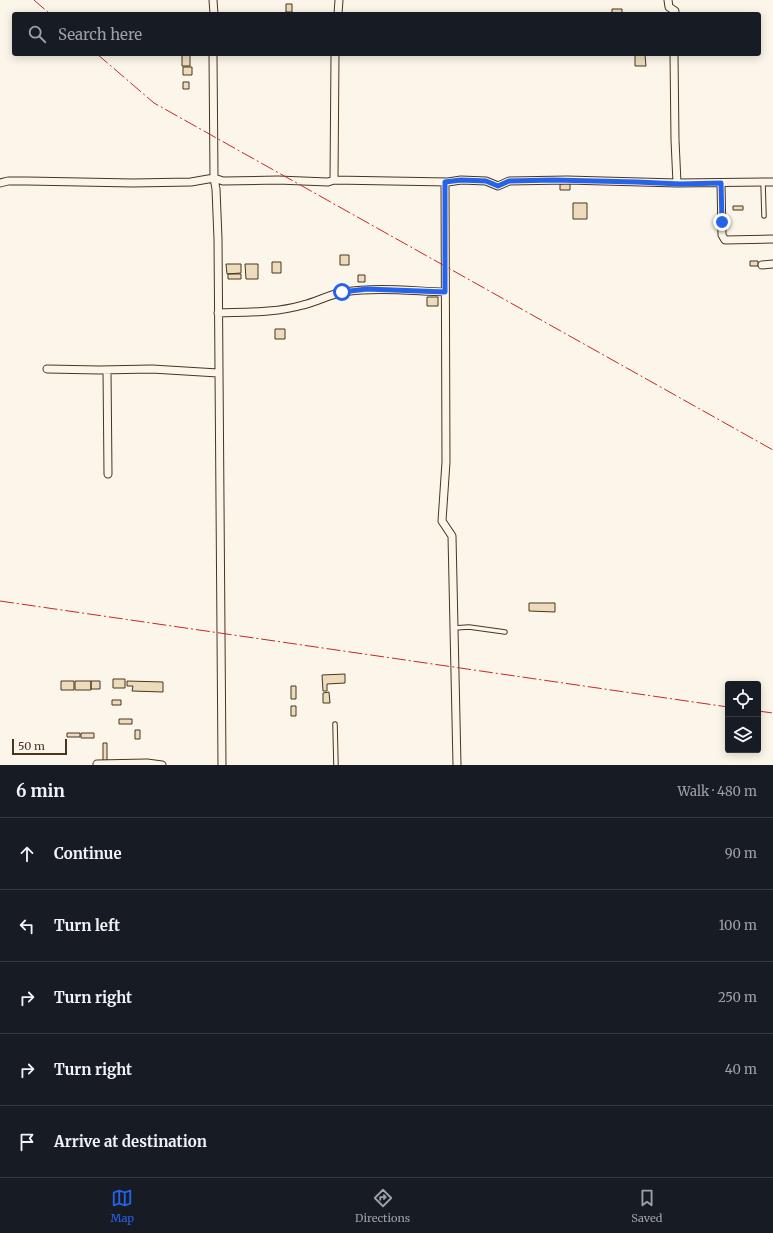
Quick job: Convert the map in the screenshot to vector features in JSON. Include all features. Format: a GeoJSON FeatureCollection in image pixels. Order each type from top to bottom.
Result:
{"type":"FeatureCollection","features":[{"type":"Feature","properties":{"kind":"street"},"geometry":{"type":"LineString","coordinates":[[213,0],[214,12]]}},
{"type":"Feature","properties":{"kind":"street"},"geometry":{"type":"LineString","coordinates":[[338,12],[339,0]]}},
{"type":"Feature","properties":{"kind":"street"},"geometry":{"type":"LineString","coordinates":[[668,0],[669,7],[675,12]]}},
{"type":"Feature","properties":{"kind":"street"},"geometry":{"type":"LineString","coordinates":[[213,56],[214,178],[216,189],[218,313],[222,765]]}},
{"type":"Feature","properties":{"kind":"street"},"geometry":{"type":"LineString","coordinates":[[334,180],[335,56]]}},
{"type":"Feature","properties":{"kind":"street"},"geometry":{"type":"LineString","coordinates":[[674,56],[677,183]]}},
{"type":"Feature","properties":{"kind":"street"},"geometry":{"type":"LineString","coordinates":[[0,183],[8,181],[133,183],[191,182],[214,178],[223,181],[278,180],[328,182],[334,180],[445,182],[461,180],[486,181],[498,186],[509,181],[553,180],[677,183],[773,182]]}},
{"type":"Feature","properties":{"kind":"street"},"geometry":{"type":"LineString","coordinates":[[445,182],[446,462],[442,521],[452,536],[457,765]]}},
{"type":"Feature","properties":{"kind":"street"},"geometry":{"type":"LineString","coordinates":[[721,183],[722,235],[725,240],[773,239]]}},
{"type":"Feature","properties":{"kind":"street"},"geometry":{"type":"LineString","coordinates":[[762,265],[773,264]]}},
{"type":"Feature","properties":{"kind":"street"},"geometry":{"type":"LineString","coordinates":[[218,313],[279,310],[304,305],[342,292],[367,289],[445,292]]}},
{"type":"Feature","properties":{"kind":"street"},"geometry":{"type":"LineString","coordinates":[[47,368],[107,370],[152,369],[218,373]]}},
{"type":"Feature","properties":{"kind":"street"},"geometry":{"type":"LineString","coordinates":[[107,370],[108,474]]}},
{"type":"Feature","properties":{"kind":"street"},"geometry":{"type":"LineString","coordinates":[[97,764],[148,763],[162,765]]}},
{"type":"Feature","properties":{"kind":"lane"},"geometry":{"type":"LineString","coordinates":[[763,182],[764,216]]}},
{"type":"Feature","properties":{"kind":"lane"},"geometry":{"type":"LineString","coordinates":[[454,628],[469,627],[506,632]]}},
{"type":"Feature","properties":{"kind":"lane"},"geometry":{"type":"LineString","coordinates":[[335,724],[336,765]]}},
{"type":"Feature","properties":{"kind":"building"},"geometry":{"type":"Polygon","coordinates":[[[286,4],[292,4],[292,12],[286,12],[286,4]]]}},
{"type":"Feature","properties":{"kind":"building"},"geometry":{"type":"Polygon","coordinates":[[[612,9],[622,9],[622,12],[612,12],[612,9]]]}},
{"type":"Feature","properties":{"kind":"building"},"geometry":{"type":"Polygon","coordinates":[[[182,56],[190,56],[190,66],[182,66],[182,56]]]}},
{"type":"Feature","properties":{"kind":"building"},"geometry":{"type":"Polygon","coordinates":[[[635,56],[645,56],[646,66],[635,66],[635,56]]]}},
{"type":"Feature","properties":{"kind":"building"},"geometry":{"type":"Polygon","coordinates":[[[183,67],[192,67],[192,75],[183,75],[183,67]]]}},
{"type":"Feature","properties":{"kind":"building"},"geometry":{"type":"Polygon","coordinates":[[[183,82],[189,82],[189,89],[183,89],[183,82]]]}},
{"type":"Feature","properties":{"kind":"building"},"geometry":{"type":"Polygon","coordinates":[[[570,183],[570,190],[560,190],[560,184],[570,183]]]}},
{"type":"Feature","properties":{"kind":"building"},"geometry":{"type":"Polygon","coordinates":[[[573,203],[587,203],[587,219],[573,219],[573,203]]]}},
{"type":"Feature","properties":{"kind":"building"},"geometry":{"type":"Polygon","coordinates":[[[733,206],[743,206],[743,210],[733,210],[733,206]]]}},
{"type":"Feature","properties":{"kind":"building"},"geometry":{"type":"Polygon","coordinates":[[[340,255],[349,255],[349,265],[340,265],[340,255]]]}},
{"type":"Feature","properties":{"kind":"building"},"geometry":{"type":"Polygon","coordinates":[[[750,261],[758,261],[758,266],[750,266],[750,261]]]}},
{"type":"Feature","properties":{"kind":"building"},"geometry":{"type":"Polygon","coordinates":[[[272,262],[281,262],[281,273],[272,273],[272,262]]]}},
{"type":"Feature","properties":{"kind":"building"},"geometry":{"type":"Polygon","coordinates":[[[226,264],[241,264],[241,273],[227,274],[226,264]]]}},
{"type":"Feature","properties":{"kind":"building"},"geometry":{"type":"Polygon","coordinates":[[[245,264],[258,264],[258,279],[246,279],[245,264]]]}},
{"type":"Feature","properties":{"kind":"building"},"geometry":{"type":"Polygon","coordinates":[[[228,274],[241,274],[241,279],[228,279],[228,274]]]}},
{"type":"Feature","properties":{"kind":"building"},"geometry":{"type":"Polygon","coordinates":[[[358,275],[365,275],[365,282],[358,282],[358,275]]]}},
{"type":"Feature","properties":{"kind":"building"},"geometry":{"type":"Polygon","coordinates":[[[427,297],[438,297],[438,306],[427,306],[427,297]]]}},
{"type":"Feature","properties":{"kind":"building"},"geometry":{"type":"Polygon","coordinates":[[[275,329],[285,329],[285,339],[275,339],[275,329]]]}},
{"type":"Feature","properties":{"kind":"building"},"geometry":{"type":"Polygon","coordinates":[[[529,603],[555,603],[555,612],[529,611],[529,603]]]}},
{"type":"Feature","properties":{"kind":"building"},"geometry":{"type":"Polygon","coordinates":[[[345,674],[345,683],[327,684],[327,691],[323,691],[322,675],[345,674]]]}},
{"type":"Feature","properties":{"kind":"building"},"geometry":{"type":"Polygon","coordinates":[[[113,679],[125,679],[125,688],[113,688],[113,679]]]}},
{"type":"Feature","properties":{"kind":"building"},"geometry":{"type":"Polygon","coordinates":[[[61,681],[74,681],[74,690],[61,690],[61,681]]]}},
{"type":"Feature","properties":{"kind":"building"},"geometry":{"type":"Polygon","coordinates":[[[75,681],[91,681],[91,690],[75,690],[75,681]]]}},
{"type":"Feature","properties":{"kind":"building"},"geometry":{"type":"Polygon","coordinates":[[[91,681],[100,681],[100,689],[91,689],[91,681]]]}},
{"type":"Feature","properties":{"kind":"building"},"geometry":{"type":"Polygon","coordinates":[[[127,681],[163,682],[163,692],[132,691],[133,686],[127,686],[127,681]]]}},
{"type":"Feature","properties":{"kind":"building"},"geometry":{"type":"Polygon","coordinates":[[[291,686],[296,686],[296,699],[291,699],[291,686]]]}},
{"type":"Feature","properties":{"kind":"building"},"geometry":{"type":"Polygon","coordinates":[[[329,692],[330,703],[323,703],[323,693],[329,692]]]}},
{"type":"Feature","properties":{"kind":"building"},"geometry":{"type":"Polygon","coordinates":[[[112,700],[121,700],[121,705],[112,705],[112,700]]]}},
{"type":"Feature","properties":{"kind":"building"},"geometry":{"type":"Polygon","coordinates":[[[291,706],[296,706],[296,716],[291,716],[291,706]]]}},
{"type":"Feature","properties":{"kind":"building"},"geometry":{"type":"Polygon","coordinates":[[[119,719],[132,719],[132,724],[119,724],[119,719]]]}},
{"type":"Feature","properties":{"kind":"building"},"geometry":{"type":"Polygon","coordinates":[[[135,730],[140,730],[140,739],[135,739],[135,730]]]}},
{"type":"Feature","properties":{"kind":"building"},"geometry":{"type":"Polygon","coordinates":[[[67,733],[80,733],[80,737],[67,737],[67,733]]]}},
{"type":"Feature","properties":{"kind":"building"},"geometry":{"type":"Polygon","coordinates":[[[81,733],[94,733],[94,738],[81,738],[81,733]]]}},
{"type":"Feature","properties":{"kind":"building"},"geometry":{"type":"Polygon","coordinates":[[[103,743],[107,743],[107,763],[103,763],[103,743]]]}},
{"type":"Feature","properties":{"kind":"power"},"geometry":{"type":"LineString","coordinates":[[34,0],[48,12]]}},
{"type":"Feature","properties":{"kind":"power"},"geometry":{"type":"LineString","coordinates":[[99,56],[154,103],[773,450]]}},
{"type":"Feature","properties":{"kind":"power"},"geometry":{"type":"LineString","coordinates":[[0,601],[725,707]]}},
{"type":"Feature","properties":{"kind":"power"},"geometry":{"type":"LineString","coordinates":[[761,711],[773,713]]}},
{"type":"Feature","properties":{"kind":"route"},"geometry":{"type":"LineString","coordinates":[[342,292],[367,289],[445,292],[445,182],[461,180],[486,181],[498,186],[509,181],[553,180],[680,184],[721,183],[722,222]]}}]}
